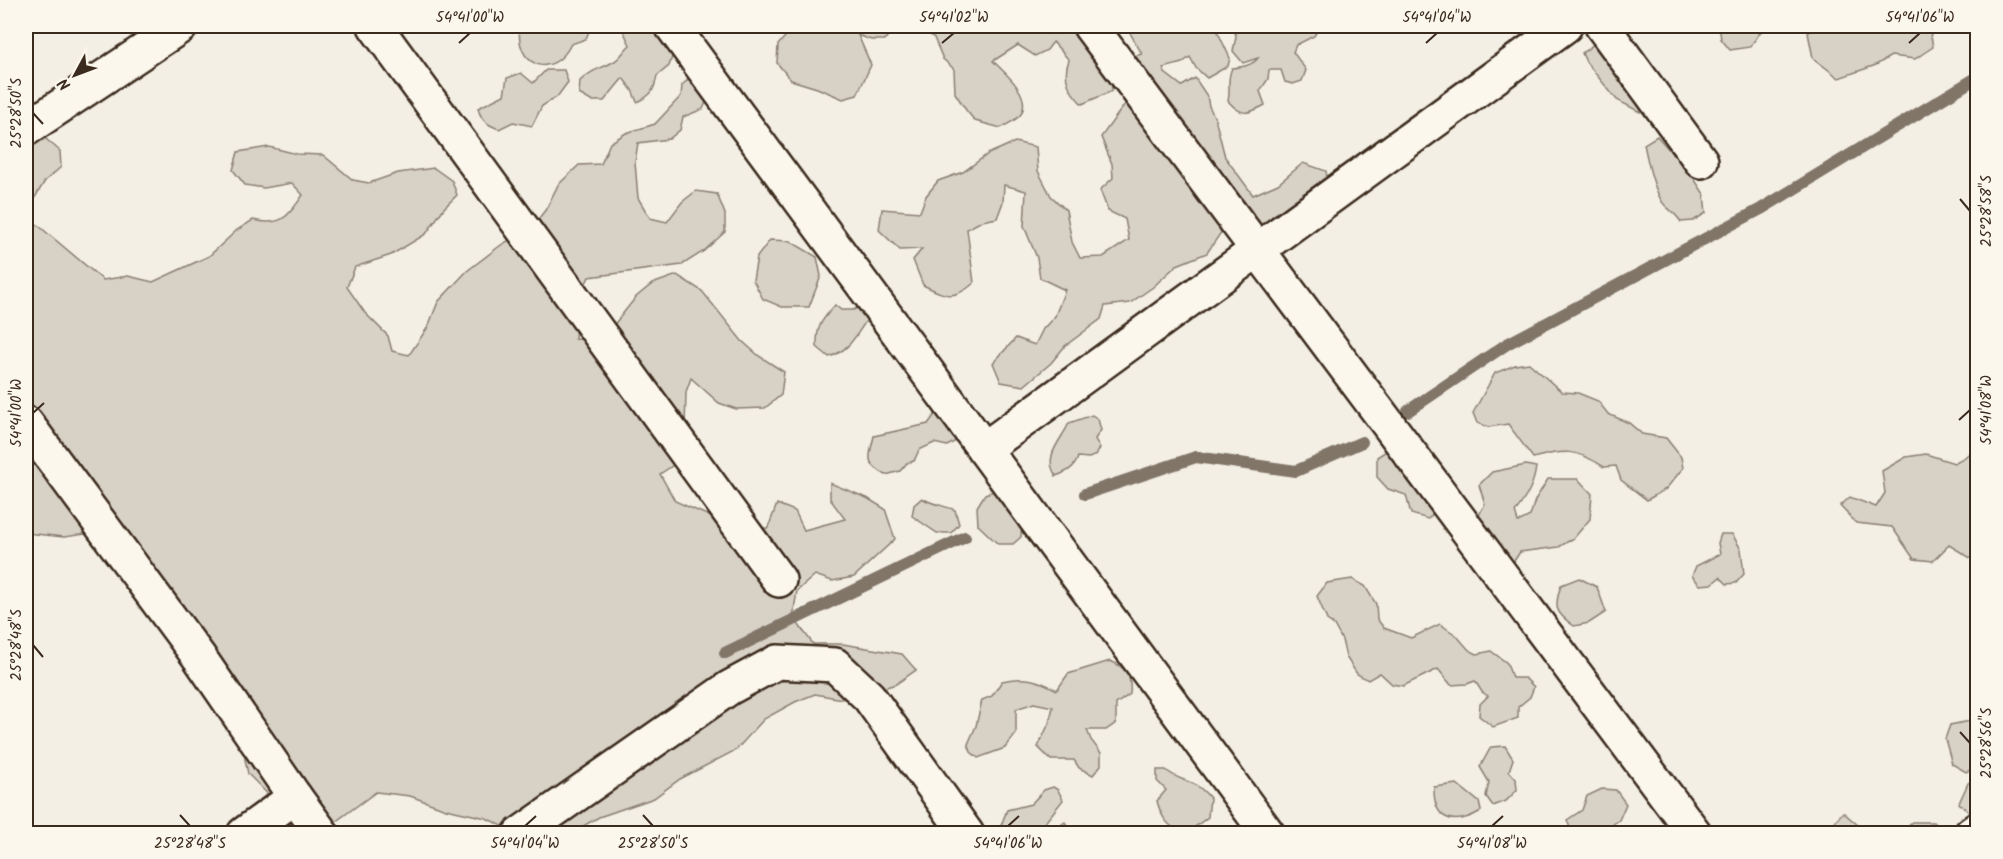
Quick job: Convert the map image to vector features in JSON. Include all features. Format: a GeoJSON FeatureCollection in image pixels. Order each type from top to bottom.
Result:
{"type":"FeatureCollection","features":[{"type":"Feature","properties":{"kind":"street"},"geometry":{"type":"LineString","coordinates":[[26,129],[181,26]]}},
{"type":"Feature","properties":{"kind":"street"},"geometry":{"type":"LineString","coordinates":[[375,26],[779,579]]}},
{"type":"Feature","properties":{"kind":"street"},"geometry":{"type":"LineString","coordinates":[[672,26],[1268,834]]}},
{"type":"Feature","properties":{"kind":"street"},"geometry":{"type":"LineString","coordinates":[[1090,26],[1695,834]]}},
{"type":"Feature","properties":{"kind":"street"},"geometry":{"type":"LineString","coordinates":[[984,449],[1565,26]]}},
{"type":"Feature","properties":{"kind":"street"},"geometry":{"type":"LineString","coordinates":[[1602,26],[1701,161]]}},
{"type":"Feature","properties":{"kind":"street"},"geometry":{"type":"LineString","coordinates":[[26,423],[199,657],[322,834]]}},
{"type":"Feature","properties":{"kind":"street"},"geometry":{"type":"LineString","coordinates":[[520,834],[554,824],[729,688],[777,662],[835,665],[870,697],[967,834]]}},
{"type":"Feature","properties":{"kind":"street"},"geometry":{"type":"LineString","coordinates":[[244,834],[295,797]]}},
{"type":"Feature","properties":{"kind":"street"},"geometry":{"type":"LineString","coordinates":[[1971,834],[1977,829]]}},
{"type":"Feature","properties":{"kind":"shaded area"},"geometry":{"type":"Polygon","coordinates":[[[520,26],[556,28],[587,26],[590,28],[586,39],[571,44],[563,56],[554,63],[545,65],[536,64],[528,59],[520,40],[520,26]]]}},
{"type":"Feature","properties":{"kind":"shaded area"},"geometry":{"type":"Polygon","coordinates":[[[621,26],[661,26],[673,54],[669,66],[657,76],[655,86],[646,98],[637,102],[623,78],[604,101],[591,101],[579,94],[580,81],[593,71],[615,61],[630,45],[621,26]]]}},
{"type":"Feature","properties":{"kind":"shaded area"},"geometry":{"type":"Polygon","coordinates":[[[794,26],[894,26],[885,40],[871,40],[858,35],[871,65],[857,95],[843,99],[791,80],[777,63],[778,45],[794,26]]]}},
{"type":"Feature","properties":{"kind":"shaded area"},"geometry":{"type":"Polygon","coordinates":[[[920,26],[1081,26],[1111,76],[1112,91],[1082,104],[1068,84],[1066,73],[1069,60],[1053,42],[1047,50],[1035,56],[1018,45],[993,61],[1020,92],[1023,99],[1021,114],[1001,128],[975,121],[955,93],[954,69],[943,59],[934,38],[920,26]]]}},
{"type":"Feature","properties":{"kind":"shaded area"},"geometry":{"type":"Polygon","coordinates":[[[1129,26],[1215,26],[1230,58],[1228,66],[1207,78],[1196,68],[1190,57],[1182,63],[1163,68],[1165,73],[1182,86],[1195,78],[1207,96],[1225,157],[1253,195],[1278,184],[1303,163],[1326,171],[1328,184],[1278,222],[1252,229],[1130,57],[1142,54],[1129,31],[1129,26]]]}},
{"type":"Feature","properties":{"kind":"shaded area"},"geometry":{"type":"Polygon","coordinates":[[[1234,26],[1285,26],[1284,28],[1320,26],[1314,36],[1296,45],[1293,52],[1306,70],[1302,81],[1293,84],[1285,82],[1281,70],[1269,70],[1268,79],[1260,91],[1265,105],[1250,112],[1237,110],[1228,101],[1229,77],[1232,68],[1243,67],[1258,58],[1243,63],[1233,51],[1236,37],[1234,26]]]}},
{"type":"Feature","properties":{"kind":"shaded area"},"geometry":{"type":"Polygon","coordinates":[[[1719,26],[1760,26],[1762,30],[1750,47],[1730,50],[1721,39],[1719,26]]]}},
{"type":"Feature","properties":{"kind":"shaded area"},"geometry":{"type":"Polygon","coordinates":[[[1811,26],[1929,26],[1933,47],[1915,59],[1891,56],[1876,65],[1839,78],[1813,58],[1808,33],[1811,26]]]}},
{"type":"Feature","properties":{"kind":"shaded area"},"geometry":{"type":"Polygon","coordinates":[[[1593,45],[1610,54],[1647,103],[1640,112],[1617,100],[1586,62],[1582,53],[1593,45]]]}},
{"type":"Feature","properties":{"kind":"shaded area"},"geometry":{"type":"Polygon","coordinates":[[[546,70],[564,70],[568,82],[557,97],[542,106],[532,126],[513,122],[499,129],[483,119],[478,108],[504,95],[507,78],[521,73],[533,83],[546,70]]]}},
{"type":"Feature","properties":{"kind":"shaded area"},"geometry":{"type":"Polygon","coordinates":[[[692,76],[708,98],[703,109],[683,117],[680,130],[669,139],[638,143],[635,162],[638,198],[650,218],[667,222],[682,202],[696,191],[717,194],[725,214],[725,232],[704,251],[682,265],[589,277],[578,299],[575,339],[595,340],[613,326],[636,297],[652,284],[677,275],[702,291],[742,341],[759,356],[784,372],[781,395],[765,408],[736,409],[719,403],[691,378],[686,392],[685,428],[675,464],[660,474],[675,501],[716,519],[744,528],[768,528],[777,504],[795,511],[804,530],[845,519],[830,499],[830,483],[867,498],[885,509],[895,539],[854,577],[832,581],[815,575],[797,591],[793,617],[813,644],[843,644],[902,654],[916,670],[896,684],[870,692],[842,699],[815,694],[795,702],[764,719],[736,750],[680,779],[654,798],[599,817],[571,833],[517,833],[486,818],[446,809],[410,796],[376,792],[335,822],[296,823],[248,774],[241,740],[92,533],[64,537],[26,533],[26,215],[103,280],[128,276],[153,282],[209,256],[237,230],[253,220],[278,221],[293,209],[303,195],[292,183],[264,188],[245,185],[233,170],[238,152],[269,147],[297,154],[323,155],[353,180],[369,183],[398,173],[434,168],[452,181],[457,195],[444,208],[426,234],[391,255],[355,267],[347,287],[365,313],[388,336],[392,351],[409,355],[428,327],[438,302],[467,271],[501,245],[533,226],[546,209],[558,185],[579,165],[601,164],[610,143],[626,133],[655,124],[681,96],[682,85],[692,76]]]}},
{"type":"Feature","properties":{"kind":"shaded area"},"geometry":{"type":"Polygon","coordinates":[[[1125,104],[1137,104],[1174,166],[1191,187],[1212,200],[1222,231],[1207,253],[1177,265],[1153,287],[1130,303],[1105,306],[1101,319],[1065,346],[1051,363],[1024,386],[1001,382],[993,363],[1016,338],[1035,345],[1043,329],[1055,316],[1065,290],[1040,278],[1037,258],[1024,226],[1026,191],[1004,185],[1003,202],[997,218],[982,221],[967,229],[974,283],[967,289],[949,295],[923,285],[913,260],[922,249],[900,250],[879,230],[882,209],[920,212],[926,196],[938,181],[963,172],[988,154],[1015,142],[1036,147],[1038,171],[1051,196],[1066,210],[1072,242],[1080,258],[1103,257],[1129,240],[1125,219],[1108,211],[1100,190],[1113,178],[1112,164],[1101,137],[1125,104]]]}},
{"type":"Feature","properties":{"kind":"shaded area"},"geometry":{"type":"Polygon","coordinates":[[[39,133],[60,151],[61,167],[45,181],[26,212],[26,137],[39,133]]]}},
{"type":"Feature","properties":{"kind":"shaded area"},"geometry":{"type":"Polygon","coordinates":[[[1657,136],[1693,177],[1704,194],[1706,213],[1693,221],[1681,222],[1662,203],[1644,144],[1657,136]]]}},
{"type":"Feature","properties":{"kind":"shaded area"},"geometry":{"type":"Polygon","coordinates":[[[770,240],[790,241],[817,257],[821,276],[809,307],[782,307],[763,299],[753,280],[757,257],[770,240]]]}},
{"type":"Feature","properties":{"kind":"shaded area"},"geometry":{"type":"Polygon","coordinates":[[[835,305],[841,310],[853,310],[860,307],[869,317],[848,346],[829,357],[817,347],[818,334],[823,319],[835,305]]]}},
{"type":"Feature","properties":{"kind":"shaded area"},"geometry":{"type":"Polygon","coordinates":[[[1529,363],[1562,392],[1578,393],[1598,401],[1608,414],[1629,423],[1642,434],[1666,438],[1681,457],[1683,468],[1666,489],[1647,500],[1621,480],[1616,466],[1604,467],[1585,456],[1570,452],[1533,458],[1508,424],[1489,427],[1477,423],[1473,413],[1495,373],[1515,365],[1529,363]]]}},
{"type":"Feature","properties":{"kind":"shaded area"},"geometry":{"type":"Polygon","coordinates":[[[949,411],[958,440],[947,446],[934,443],[919,450],[914,461],[907,463],[900,471],[886,475],[871,463],[870,455],[874,436],[928,424],[936,413],[949,411]]]}},
{"type":"Feature","properties":{"kind":"shaded area"},"geometry":{"type":"Polygon","coordinates":[[[1092,415],[1098,419],[1101,430],[1095,439],[1100,448],[1096,455],[1089,458],[1078,457],[1070,469],[1056,476],[1052,469],[1052,455],[1069,423],[1092,415]]]}},
{"type":"Feature","properties":{"kind":"shaded area"},"geometry":{"type":"Polygon","coordinates":[[[1977,446],[1977,562],[1949,545],[1933,561],[1914,559],[1892,527],[1856,523],[1840,506],[1850,497],[1876,507],[1885,493],[1882,471],[1906,457],[1926,454],[1954,463],[1977,446]]]}},
{"type":"Feature","properties":{"kind":"shaded area"},"geometry":{"type":"Polygon","coordinates":[[[1391,448],[1440,507],[1428,519],[1411,514],[1406,495],[1388,489],[1377,477],[1377,457],[1391,448]]]}},
{"type":"Feature","properties":{"kind":"shaded area"},"geometry":{"type":"Polygon","coordinates":[[[1526,465],[1536,467],[1529,491],[1515,512],[1518,522],[1530,516],[1535,500],[1548,479],[1578,479],[1592,494],[1590,519],[1574,538],[1559,547],[1520,552],[1514,561],[1491,552],[1477,534],[1479,515],[1485,504],[1479,485],[1492,472],[1526,465]]]}},
{"type":"Feature","properties":{"kind":"shaded area"},"geometry":{"type":"Polygon","coordinates":[[[997,490],[1022,518],[1021,537],[1013,544],[998,544],[978,525],[977,507],[985,494],[997,490]]]}},
{"type":"Feature","properties":{"kind":"shaded area"},"geometry":{"type":"Polygon","coordinates":[[[922,498],[955,510],[959,524],[951,533],[937,533],[912,516],[914,505],[922,498]]]}},
{"type":"Feature","properties":{"kind":"shaded area"},"geometry":{"type":"Polygon","coordinates":[[[1721,534],[1732,534],[1741,549],[1744,574],[1736,583],[1727,584],[1720,577],[1712,584],[1700,585],[1692,576],[1696,566],[1720,554],[1718,543],[1721,534]]]}},
{"type":"Feature","properties":{"kind":"shaded area"},"geometry":{"type":"Polygon","coordinates":[[[1579,578],[1597,587],[1606,612],[1589,623],[1574,626],[1559,613],[1557,599],[1561,585],[1579,578]]]}},
{"type":"Feature","properties":{"kind":"shaded area"},"geometry":{"type":"Polygon","coordinates":[[[1352,579],[1365,586],[1376,604],[1377,619],[1384,628],[1411,638],[1440,624],[1456,635],[1469,650],[1477,654],[1491,651],[1507,663],[1512,678],[1525,678],[1534,687],[1530,697],[1518,707],[1518,718],[1493,727],[1479,716],[1480,704],[1488,696],[1482,692],[1475,681],[1451,685],[1438,669],[1403,686],[1392,684],[1380,673],[1368,680],[1357,674],[1346,657],[1342,640],[1334,625],[1327,620],[1317,596],[1327,583],[1352,579]]]}},
{"type":"Feature","properties":{"kind":"shaded area"},"geometry":{"type":"Polygon","coordinates":[[[1110,661],[1127,673],[1130,694],[1116,704],[1116,723],[1106,730],[1087,730],[1101,753],[1101,765],[1093,775],[1079,768],[1074,760],[1051,760],[1038,747],[1049,723],[1053,707],[1034,703],[1016,709],[1016,734],[1005,748],[978,758],[971,752],[968,744],[976,726],[982,700],[992,696],[1002,681],[1030,680],[1057,690],[1068,674],[1110,661]]]}},
{"type":"Feature","properties":{"kind":"shaded area"},"geometry":{"type":"Polygon","coordinates":[[[1977,722],[1977,767],[1966,772],[1952,764],[1945,739],[1950,725],[1977,722]]]}},
{"type":"Feature","properties":{"kind":"shaded area"},"geometry":{"type":"Polygon","coordinates":[[[1505,746],[1513,759],[1509,771],[1516,779],[1517,790],[1506,801],[1493,806],[1486,796],[1489,782],[1480,767],[1491,747],[1505,746]]]}},
{"type":"Feature","properties":{"kind":"shaded area"},"geometry":{"type":"Polygon","coordinates":[[[1157,770],[1166,770],[1204,791],[1210,798],[1208,817],[1192,829],[1179,832],[1167,823],[1157,801],[1166,790],[1157,781],[1157,770]]]}},
{"type":"Feature","properties":{"kind":"shaded area"},"geometry":{"type":"Polygon","coordinates":[[[1977,779],[1977,817],[1959,803],[1968,783],[1977,779]]]}},
{"type":"Feature","properties":{"kind":"shaded area"},"geometry":{"type":"Polygon","coordinates":[[[1457,784],[1479,802],[1481,811],[1462,819],[1447,818],[1441,814],[1437,807],[1434,787],[1457,784]]]}},
{"type":"Feature","properties":{"kind":"shaded area"},"geometry":{"type":"Polygon","coordinates":[[[1053,787],[1058,790],[1063,800],[1043,825],[1044,832],[1055,829],[1065,822],[1072,833],[998,833],[1007,810],[1031,804],[1044,790],[1053,787]]]}},
{"type":"Feature","properties":{"kind":"shaded area"},"geometry":{"type":"Polygon","coordinates":[[[1602,789],[1616,790],[1626,804],[1619,820],[1606,829],[1591,828],[1578,831],[1570,828],[1567,820],[1582,810],[1587,796],[1602,789]]]}},
{"type":"Feature","properties":{"kind":"shaded area"},"geometry":{"type":"Polygon","coordinates":[[[1843,812],[1867,833],[1825,833],[1843,812]]]}},
{"type":"Feature","properties":{"kind":"shaded area"},"geometry":{"type":"Polygon","coordinates":[[[1912,822],[1934,822],[1946,833],[1899,833],[1912,822]]]}},
{"type":"Feature","properties":{"kind":"waterway"},"geometry":{"type":"LineString","coordinates":[[1408,411],[1507,344],[1761,209],[1978,77]]}},
{"type":"Feature","properties":{"kind":"waterway"},"geometry":{"type":"LineString","coordinates":[[1085,494],[1196,457],[1296,471],[1362,442]]}},
{"type":"Feature","properties":{"kind":"waterway"},"geometry":{"type":"LineString","coordinates":[[725,653],[965,537]]}}]}
